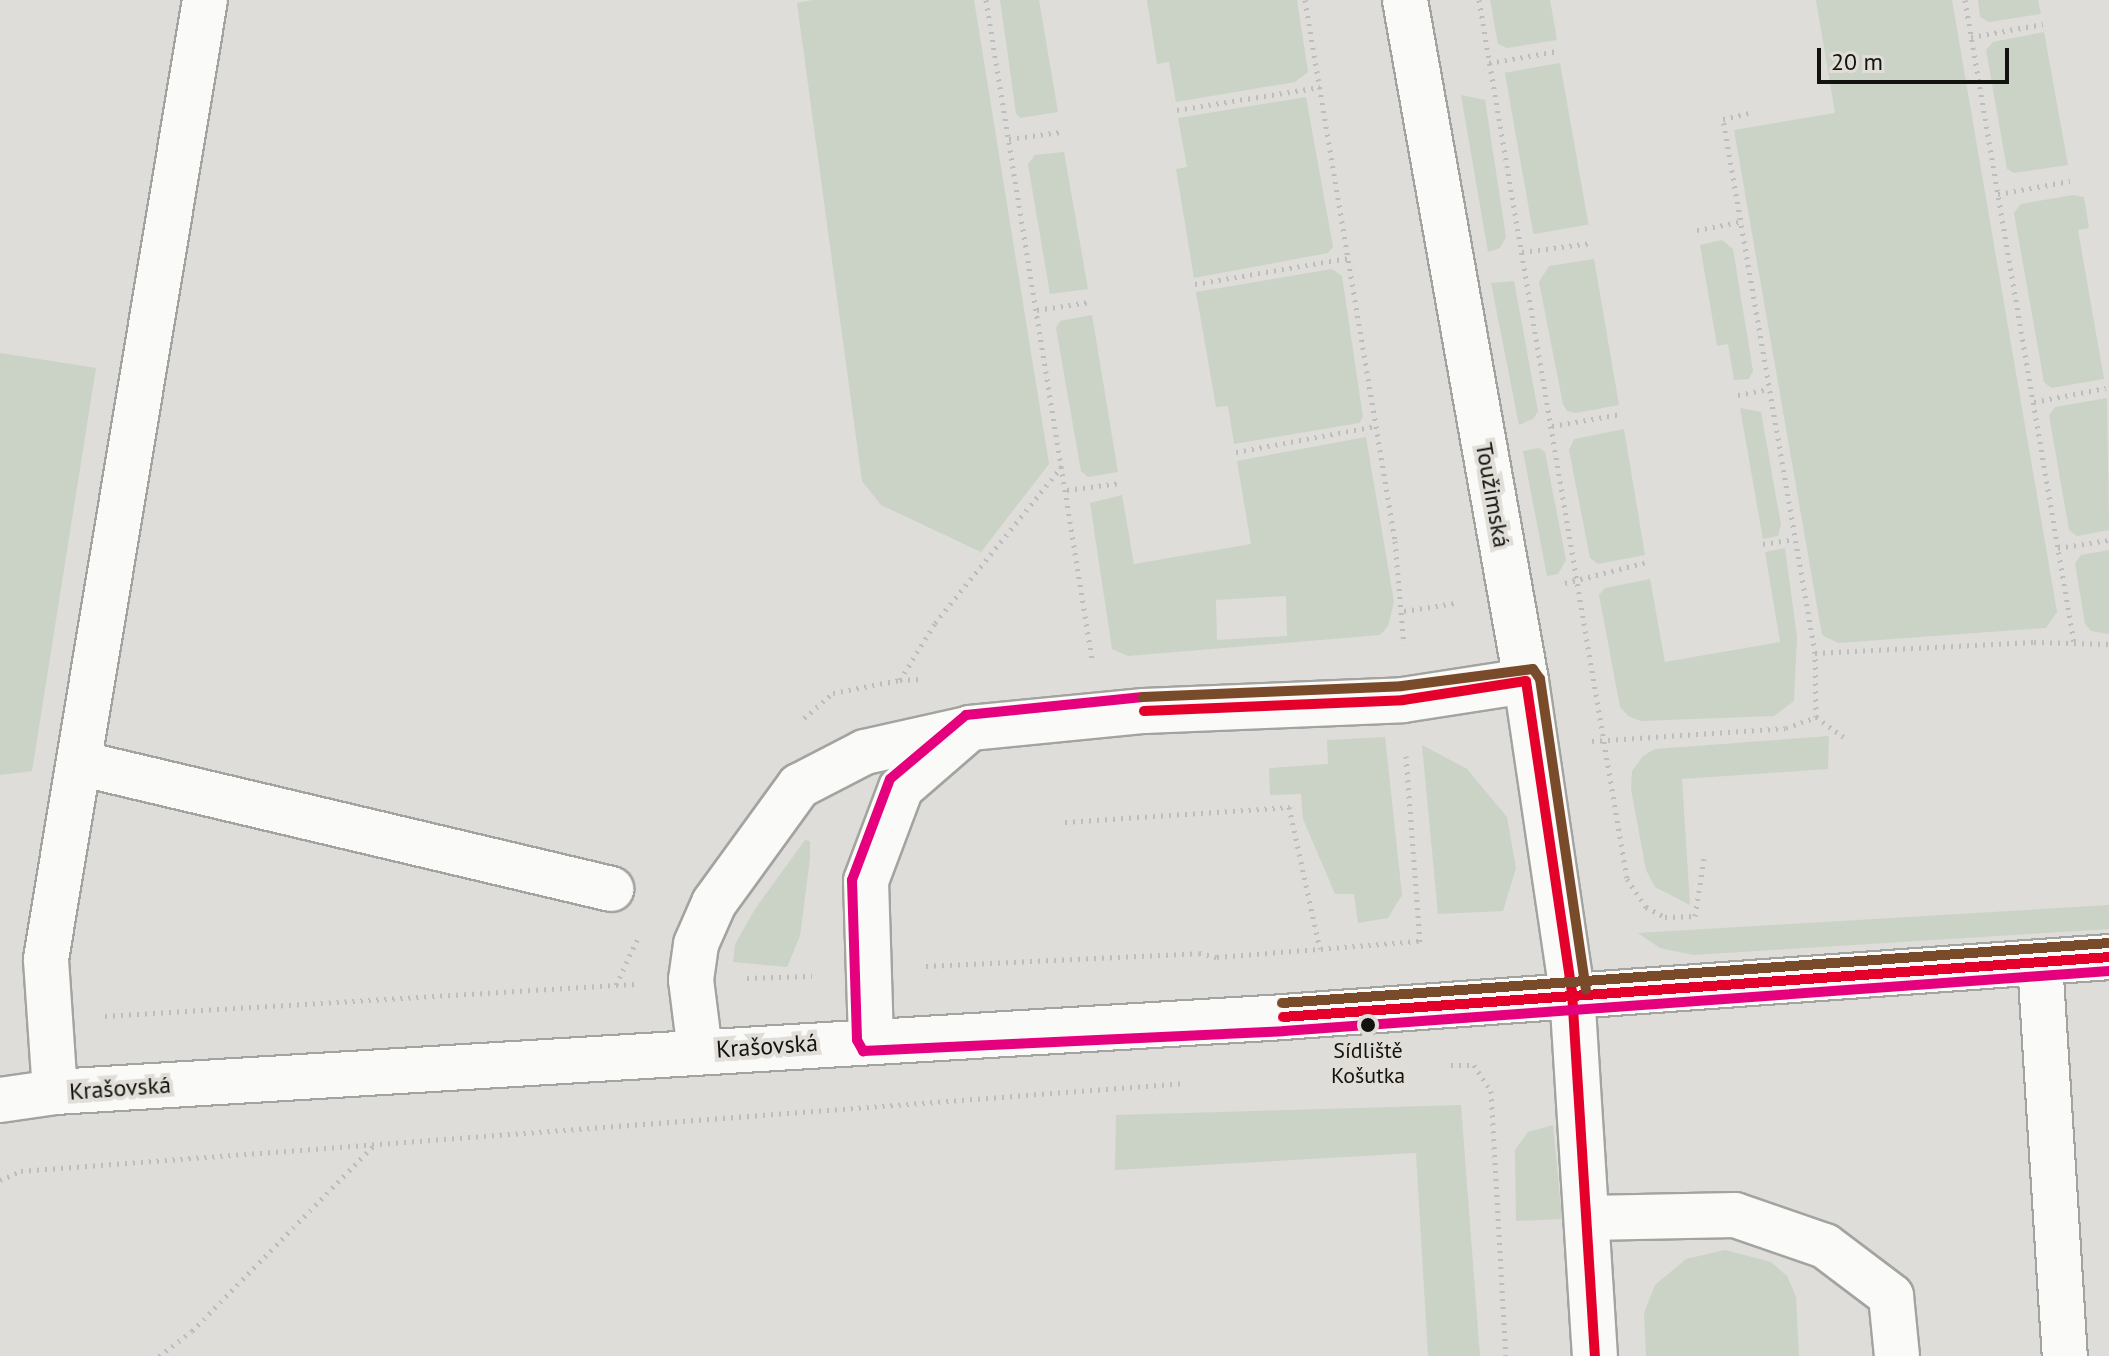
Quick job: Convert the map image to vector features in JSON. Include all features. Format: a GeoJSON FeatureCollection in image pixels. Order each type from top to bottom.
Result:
{"type":"FeatureCollection","features":[{"type":"Feature","properties":{"kind":"street"},"geometry":{"type":"LineString","coordinates":[[55,1092],[46,959],[205,0]]}},
{"type":"Feature","properties":{"kind":"street","name":"Toužimská"},"geometry":{"type":"LineString","coordinates":[[1405,0],[1526,681],[1572,992],[1589,1218],[1595,1356]]}},
{"type":"Feature","properties":{"kind":"street"},"geometry":{"type":"LineString","coordinates":[[700,1051],[691,980],[696,944],[714,903],[799,786],[865,752],[970,728],[1144,711],[1403,700],[1526,681]]}},
{"type":"Feature","properties":{"kind":"street"},"geometry":{"type":"LineString","coordinates":[[871,1040],[866,881],[901,788],[970,728]]}},
{"type":"Feature","properties":{"kind":"street"},"geometry":{"type":"LineString","coordinates":[[79,763],[611,889]]}},
{"type":"Feature","properties":{"kind":"street","name":"Krašovská"},"geometry":{"type":"LineString","coordinates":[[0,1100],[55,1092],[1283,1017],[1572,992],[2109,957]]}},
{"type":"Feature","properties":{"kind":"street"},"geometry":{"type":"LineString","coordinates":[[2040,962],[2065,1356]]}},
{"type":"Feature","properties":{"kind":"street"},"geometry":{"type":"LineString","coordinates":[[1589,1218],[1735,1215],[1825,1246],[1891,1296],[1897,1356]]}},
{"type":"Feature","properties":{"kind":"path"},"geometry":{"type":"LineString","coordinates":[[986,0],[1067,490],[1093,668]]}},
{"type":"Feature","properties":{"kind":"path"},"geometry":{"type":"LineString","coordinates":[[1305,0],[1404,611],[1404,656]]}},
{"type":"Feature","properties":{"kind":"path"},"geometry":{"type":"LineString","coordinates":[[1479,0],[1627,879],[1646,907],[1665,917],[1695,916],[1704,859]]}},
{"type":"Feature","properties":{"kind":"path"},"geometry":{"type":"LineString","coordinates":[[1965,0],[2074,643]]}},
{"type":"Feature","properties":{"kind":"path"},"geometry":{"type":"LineString","coordinates":[[1971,37],[2043,24]]}},
{"type":"Feature","properties":{"kind":"path"},"geometry":{"type":"LineString","coordinates":[[1489,63],[1558,51]]}},
{"type":"Feature","properties":{"kind":"path"},"geometry":{"type":"LineString","coordinates":[[1177,110],[1320,87]]}},
{"type":"Feature","properties":{"kind":"path"},"geometry":{"type":"LineString","coordinates":[[1748,113],[1723,119],[1815,653],[1816,717]]}},
{"type":"Feature","properties":{"kind":"path"},"geometry":{"type":"LineString","coordinates":[[1009,139],[1061,132]]}},
{"type":"Feature","properties":{"kind":"path"},"geometry":{"type":"LineString","coordinates":[[1998,194],[2070,181]]}},
{"type":"Feature","properties":{"kind":"path"},"geometry":{"type":"LineString","coordinates":[[1697,230],[1739,222]]}},
{"type":"Feature","properties":{"kind":"path"},"geometry":{"type":"LineString","coordinates":[[1522,252],[1591,243]]}},
{"type":"Feature","properties":{"kind":"path"},"geometry":{"type":"LineString","coordinates":[[1195,284],[1348,258]]}},
{"type":"Feature","properties":{"kind":"path"},"geometry":{"type":"LineString","coordinates":[[1037,310],[1089,302]]}},
{"type":"Feature","properties":{"kind":"path"},"geometry":{"type":"LineString","coordinates":[[2034,402],[2106,388]]}},
{"type":"Feature","properties":{"kind":"path"},"geometry":{"type":"LineString","coordinates":[[1738,395],[1768,389]]}},
{"type":"Feature","properties":{"kind":"path"},"geometry":{"type":"LineString","coordinates":[[1552,426],[1621,414]]}},
{"type":"Feature","properties":{"kind":"path"},"geometry":{"type":"LineString","coordinates":[[1236,452],[1376,426]]}},
{"type":"Feature","properties":{"kind":"path"},"geometry":{"type":"LineString","coordinates":[[797,726],[833,693],[900,680],[935,623],[1062,466]]}},
{"type":"Feature","properties":{"kind":"path"},"geometry":{"type":"LineString","coordinates":[[1067,490],[1120,483]]}},
{"type":"Feature","properties":{"kind":"path"},"geometry":{"type":"LineString","coordinates":[[1763,544],[1794,539]]}},
{"type":"Feature","properties":{"kind":"path"},"geometry":{"type":"LineString","coordinates":[[2058,548],[2109,540]]}},
{"type":"Feature","properties":{"kind":"path"},"geometry":{"type":"LineString","coordinates":[[1578,581],[1647,562]]}},
{"type":"Feature","properties":{"kind":"path"},"geometry":{"type":"LineString","coordinates":[[1404,611],[1468,601]]}},
{"type":"Feature","properties":{"kind":"path"},"geometry":{"type":"LineString","coordinates":[[1815,653],[2109,644]]}},
{"type":"Feature","properties":{"kind":"path"},"geometry":{"type":"LineString","coordinates":[[1536,744],[1786,728],[1816,717]]}},
{"type":"Feature","properties":{"kind":"path"},"geometry":{"type":"LineString","coordinates":[[1816,717],[1844,737]]}},
{"type":"Feature","properties":{"kind":"path"},"geometry":{"type":"LineString","coordinates":[[1405,738],[1421,956]]}},
{"type":"Feature","properties":{"kind":"path"},"geometry":{"type":"LineString","coordinates":[[1065,822],[1289,807],[1320,949]]}},
{"type":"Feature","properties":{"kind":"path"},"geometry":{"type":"LineString","coordinates":[[616,985],[640,933]]}},
{"type":"Feature","properties":{"kind":"path"},"geometry":{"type":"LineString","coordinates":[[49,1019],[869,972],[955,963],[1199,953],[1217,957],[1419,941]]}},
{"type":"Feature","properties":{"kind":"path"},"geometry":{"type":"LineString","coordinates":[[1444,1065],[1474,1065],[1491,1091],[1506,1356]]}},
{"type":"Feature","properties":{"kind":"path"},"geometry":{"type":"LineString","coordinates":[[0,1180],[21,1171],[1193,1083]]}},
{"type":"Feature","properties":{"kind":"path"},"geometry":{"type":"LineString","coordinates":[[159,1356],[192,1331],[374,1145]]}},
{"type":"Feature","properties":{"kind":"shaded area"},"geometry":{"type":"Polygon","coordinates":[[[812,0],[974,0],[1049,464],[981,552],[881,505],[862,481],[797,3],[812,0]]]}},
{"type":"Feature","properties":{"kind":"shaded area"},"geometry":{"type":"Polygon","coordinates":[[[1000,0],[1039,0],[1058,112],[1020,118],[1016,113],[1000,0]]]}},
{"type":"Feature","properties":{"kind":"shaded area"},"geometry":{"type":"Polygon","coordinates":[[[1147,0],[1297,0],[1308,72],[1295,82],[1176,102],[1169,62],[1157,64],[1147,0]]]}},
{"type":"Feature","properties":{"kind":"shaded area"},"geometry":{"type":"Polygon","coordinates":[[[1490,0],[1550,0],[1557,40],[1507,48],[1498,44],[1490,0]]]}},
{"type":"Feature","properties":{"kind":"shaded area"},"geometry":{"type":"Polygon","coordinates":[[[1816,0],[1952,0],[2057,612],[2046,628],[1838,643],[1822,635],[1734,130],[1835,113],[1816,0]]]}},
{"type":"Feature","properties":{"kind":"shaded area"},"geometry":{"type":"Polygon","coordinates":[[[1978,0],[2038,0],[2041,14],[1989,22],[1980,17],[1978,0]]]}},
{"type":"Feature","properties":{"kind":"shaded area"},"geometry":{"type":"Polygon","coordinates":[[[2044,32],[2068,165],[2014,173],[2007,169],[1986,50],[1993,42],[2044,32]]]}},
{"type":"Feature","properties":{"kind":"shaded area"},"geometry":{"type":"Polygon","coordinates":[[[1560,63],[1588,225],[1533,234],[1505,73],[1560,63]]]}},
{"type":"Feature","properties":{"kind":"shaded area"},"geometry":{"type":"Polygon","coordinates":[[[1461,95],[1485,100],[1506,237],[1500,248],[1488,252],[1461,95]]]}},
{"type":"Feature","properties":{"kind":"shaded area"},"geometry":{"type":"Polygon","coordinates":[[[1306,97],[1333,247],[1328,253],[1194,278],[1176,169],[1187,167],[1178,118],[1306,97]]]}},
{"type":"Feature","properties":{"kind":"shaded area"},"geometry":{"type":"Polygon","coordinates":[[[1064,152],[1088,289],[1050,294],[1028,164],[1035,155],[1064,152]]]}},
{"type":"Feature","properties":{"kind":"shaded area"},"geometry":{"type":"Polygon","coordinates":[[[2073,195],[2084,197],[2089,228],[2078,230],[2104,379],[2051,388],[2044,382],[2014,213],[2021,204],[2073,195]]]}},
{"type":"Feature","properties":{"kind":"shaded area"},"geometry":{"type":"Polygon","coordinates":[[[1722,240],[1733,249],[1753,371],[1749,379],[1734,380],[1728,344],[1717,346],[1700,245],[1722,240]]]}},
{"type":"Feature","properties":{"kind":"shaded area"},"geometry":{"type":"Polygon","coordinates":[[[1594,259],[1619,405],[1576,413],[1567,411],[1563,404],[1539,282],[1549,266],[1594,259]]]}},
{"type":"Feature","properties":{"kind":"shaded area"},"geometry":{"type":"Polygon","coordinates":[[[1332,269],[1342,276],[1363,417],[1359,423],[1234,444],[1228,406],[1216,407],[1196,292],[1332,269]]]}},
{"type":"Feature","properties":{"kind":"shaded area"},"geometry":{"type":"Polygon","coordinates":[[[1514,281],[1538,411],[1533,419],[1519,425],[1491,283],[1514,281]]]}},
{"type":"Feature","properties":{"kind":"shaded area"},"geometry":{"type":"Polygon","coordinates":[[[1092,315],[1118,472],[1088,477],[1081,471],[1056,328],[1060,321],[1092,315]]]}},
{"type":"Feature","properties":{"kind":"shaded area"},"geometry":{"type":"Polygon","coordinates":[[[0,353],[96,368],[32,771],[0,775],[0,353]]]}},
{"type":"Feature","properties":{"kind":"shaded area"},"geometry":{"type":"Polygon","coordinates":[[[2107,398],[2109,530],[2077,536],[2069,530],[2049,415],[2055,407],[2107,398]]]}},
{"type":"Feature","properties":{"kind":"shaded area"},"geometry":{"type":"Polygon","coordinates":[[[1740,408],[1761,412],[1781,525],[1778,536],[1763,539],[1740,408]]]}},
{"type":"Feature","properties":{"kind":"shaded area"},"geometry":{"type":"Polygon","coordinates":[[[1624,429],[1645,555],[1598,564],[1590,558],[1569,450],[1574,439],[1624,429]]]}},
{"type":"Feature","properties":{"kind":"shaded area"},"geometry":{"type":"Polygon","coordinates":[[[1366,437],[1394,602],[1388,626],[1380,635],[1128,656],[1112,649],[1090,503],[1122,495],[1134,564],[1251,544],[1237,461],[1366,437]],[[1286,596],[1216,600],[1217,640],[1287,636],[1286,596]]]}},
{"type":"Feature","properties":{"kind":"shaded area"},"geometry":{"type":"Polygon","coordinates":[[[1539,448],[1545,452],[1566,560],[1558,574],[1547,576],[1523,451],[1539,448]]]}},
{"type":"Feature","properties":{"kind":"shaded area"},"geometry":{"type":"Polygon","coordinates":[[[1785,548],[1797,637],[1794,701],[1774,716],[1641,721],[1628,716],[1620,707],[1599,595],[1605,588],[1650,579],[1665,662],[1780,642],[1765,552],[1785,548]]]}},
{"type":"Feature","properties":{"kind":"shaded area"},"geometry":{"type":"Polygon","coordinates":[[[2109,550],[2109,634],[2091,631],[2085,624],[2075,563],[2081,555],[2109,550]]]}},
{"type":"Feature","properties":{"kind":"shaded area"},"geometry":{"type":"Polygon","coordinates":[[[1829,736],[1828,769],[1682,779],[1690,905],[1655,887],[1646,870],[1631,789],[1632,771],[1643,756],[1655,749],[1829,736]]]}},
{"type":"Feature","properties":{"kind":"shaded area"},"geometry":{"type":"Polygon","coordinates":[[[1385,737],[1402,895],[1388,918],[1358,923],[1354,894],[1335,894],[1303,819],[1301,794],[1270,795],[1269,768],[1328,764],[1327,740],[1385,737]]]}},
{"type":"Feature","properties":{"kind":"shaded area"},"geometry":{"type":"Polygon","coordinates":[[[1422,745],[1467,769],[1507,817],[1516,868],[1503,911],[1438,914],[1422,745]]]}},
{"type":"Feature","properties":{"kind":"shaded area"},"geometry":{"type":"Polygon","coordinates":[[[805,840],[810,841],[810,858],[800,936],[787,967],[733,962],[735,944],[755,909],[805,840]]]}},
{"type":"Feature","properties":{"kind":"shaded area"},"geometry":{"type":"Polygon","coordinates":[[[2109,905],[2109,929],[1693,955],[1660,948],[1638,933],[2109,905]]]}},
{"type":"Feature","properties":{"kind":"shaded area"},"geometry":{"type":"Polygon","coordinates":[[[1461,1105],[1480,1356],[1428,1356],[1416,1153],[1115,1170],[1116,1115],[1461,1105]]]}},
{"type":"Feature","properties":{"kind":"shaded area"},"geometry":{"type":"Polygon","coordinates":[[[1553,1125],[1562,1219],[1516,1221],[1515,1150],[1528,1132],[1553,1125]]]}},
{"type":"Feature","properties":{"kind":"shaded area"},"geometry":{"type":"Polygon","coordinates":[[[1725,1250],[1771,1262],[1787,1276],[1796,1297],[1799,1356],[1646,1356],[1644,1313],[1655,1285],[1686,1259],[1725,1250]]]}},
{"type":"Feature","properties":{"kind":"transit line"},"geometry":{"type":"LineString","coordinates":[[1143,697],[1402,686],[1533,669],[1540,679],[1586,990]]}},
{"type":"Feature","properties":{"kind":"transit line"},"geometry":{"type":"LineString","coordinates":[[1144,711],[1403,700],[1526,681],[1572,992],[1595,1356]]}},
{"type":"Feature","properties":{"kind":"transit line"},"geometry":{"type":"LineString","coordinates":[[1143,697],[966,715],[890,779],[852,880],[857,1040],[863,1051],[1284,1031],[2109,971]]}},
{"type":"Feature","properties":{"kind":"transit line"},"geometry":{"type":"LineString","coordinates":[[1282,1003],[2108,943]]}},
{"type":"Feature","properties":{"kind":"transit line"},"geometry":{"type":"LineString","coordinates":[[1283,1017],[2109,957]]}},
{"type":"Feature","properties":{"kind":"place","name":"Sídliště Košutka"},"geometry":{"type":"Point","coordinates":[1368,1025]}}]}
